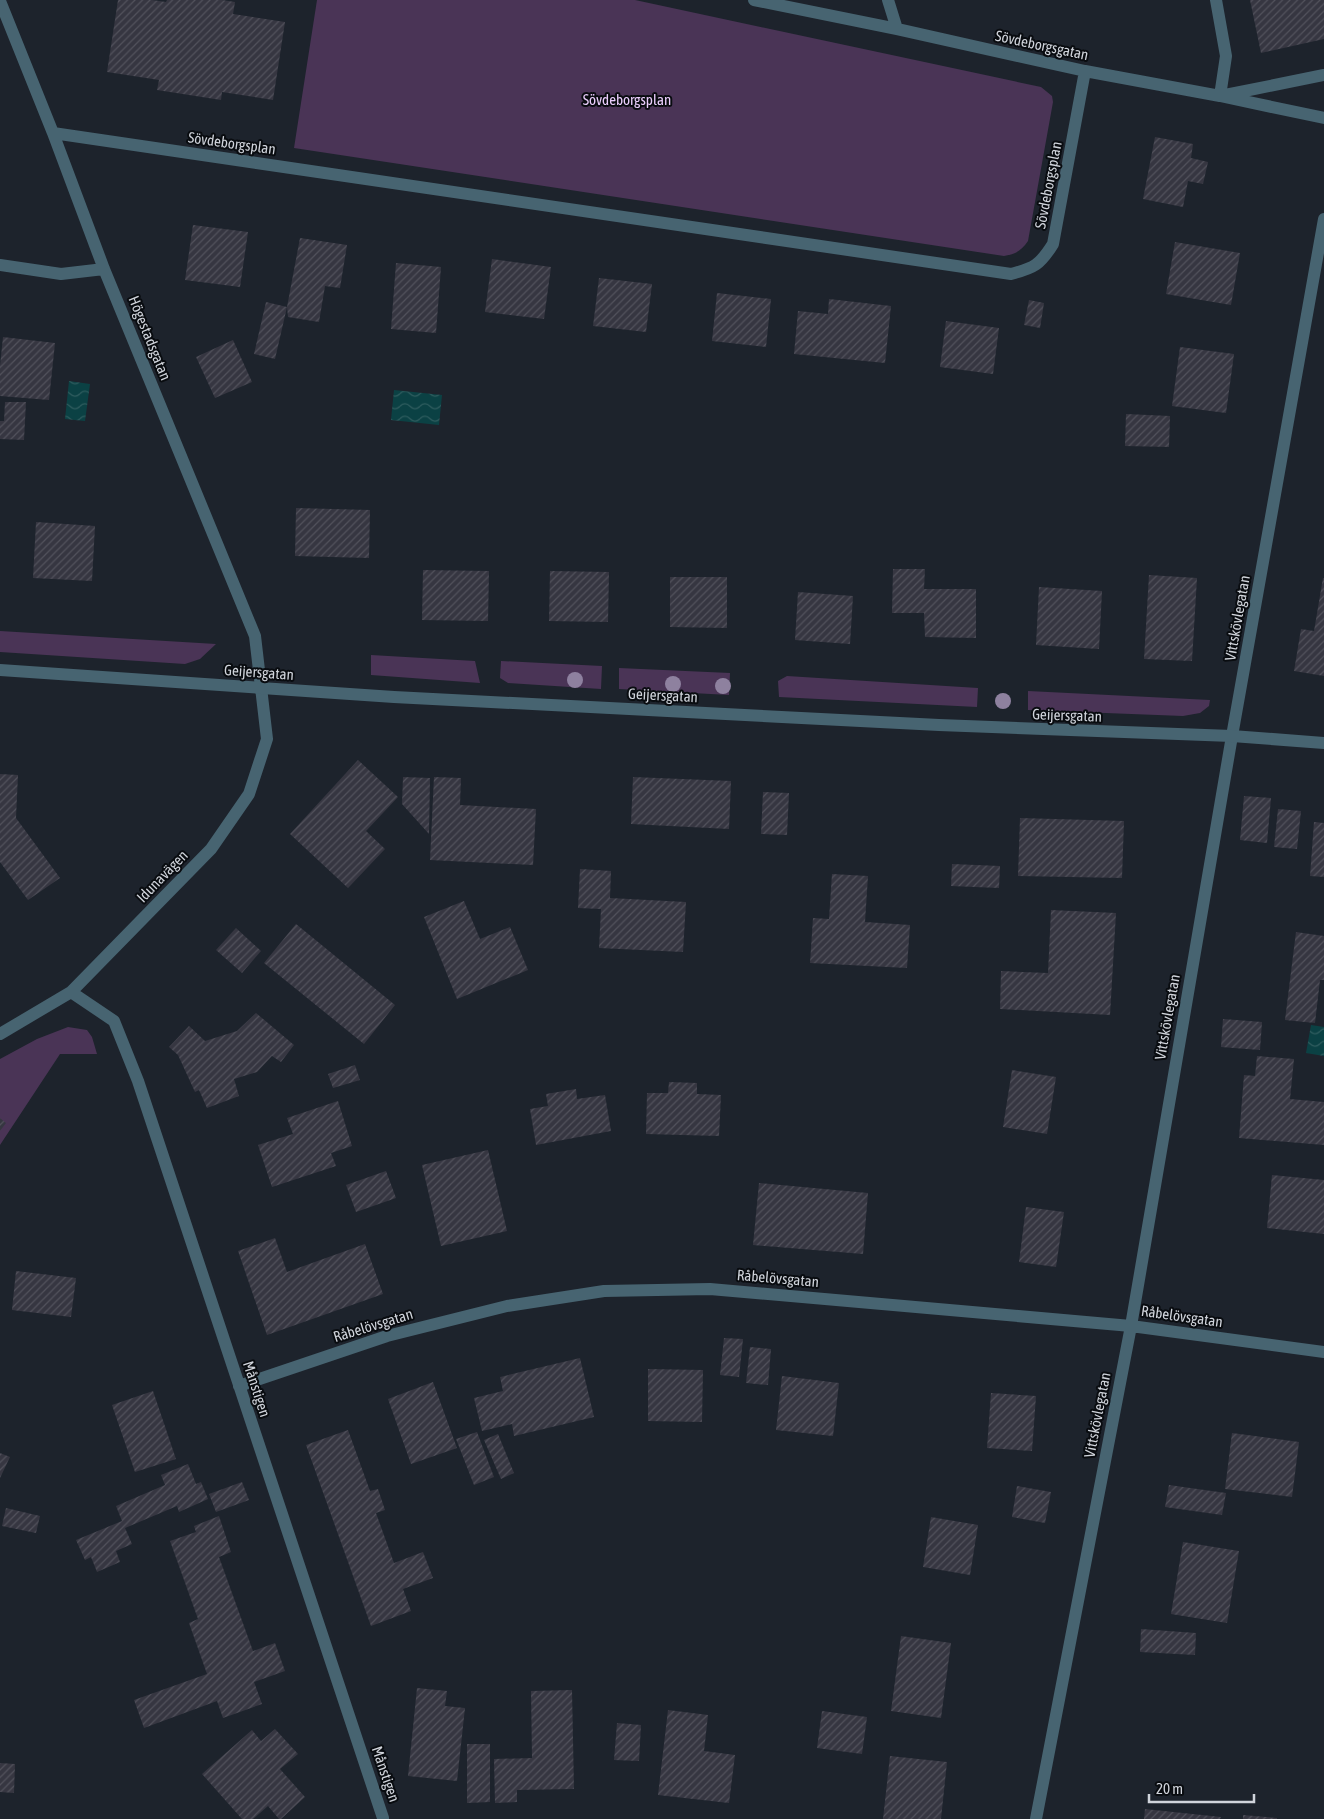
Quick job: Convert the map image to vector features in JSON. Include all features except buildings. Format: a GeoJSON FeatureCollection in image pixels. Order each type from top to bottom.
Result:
{"type":"FeatureCollection","features":[{"type":"Feature","properties":{"kind":"street","name":"Sövdeborgsgatan"},"geometry":{"type":"LineString","coordinates":[[754,0],[1085,71],[1220,96],[1324,118]]}},
{"type":"Feature","properties":{"kind":"street"},"geometry":{"type":"LineString","coordinates":[[888,0],[897,30]]}},
{"type":"Feature","properties":{"kind":"street"},"geometry":{"type":"LineString","coordinates":[[1216,0],[1226,56],[1220,96],[1324,75]]}},
{"type":"Feature","properties":{"kind":"street","name":"Högestadsgatan"},"geometry":{"type":"LineString","coordinates":[[0,1],[53,133],[104,269],[255,636],[261,688]]}},
{"type":"Feature","properties":{"kind":"street","name":"Sövdeborgsplan"},"geometry":{"type":"LineString","coordinates":[[53,133],[1011,274],[1030,269],[1044,259],[1053,244],[1085,71]]}},
{"type":"Feature","properties":{"kind":"street","name":"Vittskövlegatan"},"geometry":{"type":"LineString","coordinates":[[1036,1819],[1131,1326],[1232,736],[1324,219]]}},
{"type":"Feature","properties":{"kind":"street"},"geometry":{"type":"LineString","coordinates":[[0,265],[61,274],[104,269]]}},
{"type":"Feature","properties":{"kind":"street","name":"Geijersgatan"},"geometry":{"type":"LineString","coordinates":[[0,670],[394,697],[949,726],[1232,736],[1324,744]]}},
{"type":"Feature","properties":{"kind":"street","name":"Idunavägen"},"geometry":{"type":"LineString","coordinates":[[0,1034],[71,992],[211,849],[249,794],[267,739],[261,688]]}},
{"type":"Feature","properties":{"kind":"street","name":"Månstigen"},"geometry":{"type":"LineString","coordinates":[[71,992],[114,1021],[138,1081],[385,1819]]}},
{"type":"Feature","properties":{"kind":"street","name":"Råbelövsgatan"},"geometry":{"type":"LineString","coordinates":[[239,1386],[387,1336],[507,1306],[604,1291],[710,1289],[1131,1326],[1324,1352]]}},
{"type":"Feature","properties":{"kind":"green space","name":"Sövdeborgsplan"},"geometry":{"type":"Polygon","coordinates":[[[317,0],[635,0],[1041,87],[1052,96],[1053,102],[1028,241],[1018,252],[1004,256],[294,148],[317,0]]]}},
{"type":"Feature","properties":{"kind":"green space"},"geometry":{"type":"Polygon","coordinates":[[[0,631],[216,644],[200,659],[185,664],[0,652],[0,631]]]}},
{"type":"Feature","properties":{"kind":"green space"},"geometry":{"type":"Polygon","coordinates":[[[371,655],[475,661],[480,683],[371,675],[371,655]]]}},
{"type":"Feature","properties":{"kind":"green space"},"geometry":{"type":"Polygon","coordinates":[[[501,661],[602,666],[601,689],[508,683],[500,678],[501,661]]]}},
{"type":"Feature","properties":{"kind":"green space"},"geometry":{"type":"Polygon","coordinates":[[[619,668],[730,673],[729,695],[619,689],[619,668]]]}},
{"type":"Feature","properties":{"kind":"green space"},"geometry":{"type":"Polygon","coordinates":[[[787,676],[978,688],[977,707],[779,697],[778,681],[787,676]]]}},
{"type":"Feature","properties":{"kind":"green space"},"geometry":{"type":"Polygon","coordinates":[[[1028,691],[1210,700],[1209,706],[1200,713],[1183,716],[1028,710],[1028,691]]]}},
{"type":"Feature","properties":{"kind":"green space"},"geometry":{"type":"Polygon","coordinates":[[[68,1027],[87,1030],[92,1037],[97,1054],[60,1054],[0,1145],[0,1059],[37,1039],[68,1027]]]}},
{"type":"Feature","properties":{"kind":"water"},"geometry":{"type":"Polygon","coordinates":[[[69,381],[90,384],[85,421],[65,419],[69,381]]]}},
{"type":"Feature","properties":{"kind":"water"},"geometry":{"type":"Polygon","coordinates":[[[394,390],[442,395],[439,425],[391,420],[394,390]]]}},
{"type":"Feature","properties":{"kind":"water"},"geometry":{"type":"Polygon","coordinates":[[[1311,1025],[1324,1027],[1324,1056],[1306,1053],[1311,1025]]]}}]}
